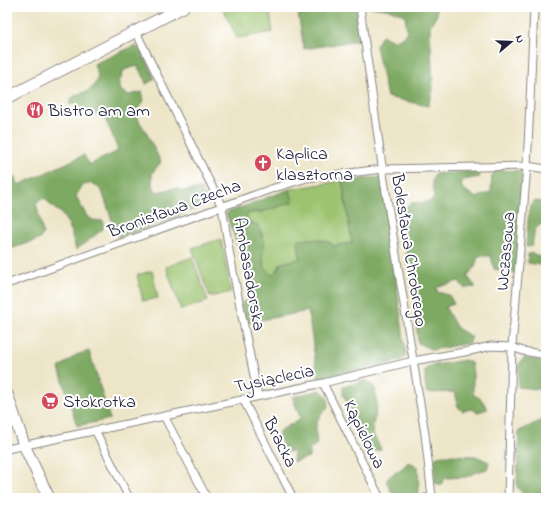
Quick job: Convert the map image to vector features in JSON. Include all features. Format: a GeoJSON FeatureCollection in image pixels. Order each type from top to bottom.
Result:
{"type":"FeatureCollection","features":[{"type":"Feature","properties":{"kind":"street"},"geometry":{"type":"LineString","coordinates":[[7,98],[183,7]]}},
{"type":"Feature","properties":{"kind":"street","name":"Bolesława Chrobrego"},"geometry":{"type":"LineString","coordinates":[[360,7],[383,169],[425,434],[429,498]]}},
{"type":"Feature","properties":{"kind":"street","name":"Wczasowa"},"geometry":{"type":"LineString","coordinates":[[508,498],[512,347],[527,166],[534,7]]}},
{"type":"Feature","properties":{"kind":"street","name":"Ambasadorska"},"geometry":{"type":"LineString","coordinates":[[136,32],[222,207],[230,256],[258,396]]}},
{"type":"Feature","properties":{"kind":"street","name":"Bronisława Czecha"},"geometry":{"type":"LineString","coordinates":[[7,284],[271,189],[307,178],[383,169],[527,166],[546,169]]}},
{"type":"Feature","properties":{"kind":"street","name":"Tysiąclecia"},"geometry":{"type":"LineString","coordinates":[[7,449],[323,383],[413,361],[491,346],[512,347],[523,351],[546,355]]}},
{"type":"Feature","properties":{"kind":"street","name":"Kąpielowa"},"geometry":{"type":"LineString","coordinates":[[323,383],[380,498]]}},
{"type":"Feature","properties":{"kind":"street"},"geometry":{"type":"LineString","coordinates":[[7,394],[24,445],[49,498]]}},
{"type":"Feature","properties":{"kind":"street","name":"Bracka"},"geometry":{"type":"LineString","coordinates":[[243,399],[293,498]]}},
{"type":"Feature","properties":{"kind":"street"},"geometry":{"type":"LineString","coordinates":[[164,416],[207,498]]}},
{"type":"Feature","properties":{"kind":"street"},"geometry":{"type":"LineString","coordinates":[[95,430],[129,498]]}},
{"type":"Feature","properties":{"kind":"green space"},"geometry":{"type":"Polygon","coordinates":[[[222,7],[269,7],[273,32],[237,38],[222,7]]]}},
{"type":"Feature","properties":{"kind":"green space"},"geometry":{"type":"Polygon","coordinates":[[[297,7],[356,7],[360,40],[304,49],[297,7]]]}},
{"type":"Feature","properties":{"kind":"green space"},"geometry":{"type":"Polygon","coordinates":[[[370,7],[436,7],[437,15],[430,26],[433,90],[428,106],[387,97],[376,46],[382,35],[393,41],[403,37],[407,31],[405,15],[391,10],[370,7]]]}},
{"type":"Feature","properties":{"kind":"green space"},"geometry":{"type":"Polygon","coordinates":[[[134,46],[140,48],[155,79],[146,84],[144,77],[137,66],[124,70],[119,82],[121,91],[129,95],[142,92],[143,95],[144,101],[134,113],[145,130],[161,162],[152,173],[152,185],[157,192],[176,188],[182,191],[201,189],[209,204],[118,238],[102,191],[93,183],[83,185],[76,196],[86,215],[93,220],[103,221],[103,229],[76,250],[69,225],[60,212],[44,198],[36,203],[43,233],[40,239],[7,250],[7,177],[13,174],[19,185],[84,155],[89,165],[118,151],[104,117],[85,111],[77,105],[69,104],[74,97],[89,90],[94,85],[98,76],[94,64],[134,46]]]}},
{"type":"Feature","properties":{"kind":"green space"},"geometry":{"type":"Polygon","coordinates":[[[497,170],[521,171],[522,176],[516,273],[494,269],[491,256],[478,256],[475,267],[467,276],[476,287],[464,288],[459,281],[437,287],[437,292],[449,295],[454,304],[445,307],[457,328],[472,337],[469,343],[432,350],[418,343],[414,293],[416,279],[409,270],[401,210],[411,203],[429,202],[434,198],[432,181],[435,174],[478,171],[480,177],[463,180],[461,187],[476,198],[491,192],[492,175],[497,170]]]}},
{"type":"Feature","properties":{"kind":"green space"},"geometry":{"type":"Polygon","coordinates":[[[382,177],[406,355],[402,360],[318,379],[308,311],[245,323],[241,303],[256,298],[226,213],[290,189],[293,202],[262,212],[248,213],[246,217],[249,222],[258,225],[262,233],[264,245],[264,264],[271,275],[277,271],[281,263],[300,259],[298,240],[321,240],[334,246],[352,243],[342,181],[382,177]]]}},
{"type":"Feature","properties":{"kind":"green space"},"geometry":{"type":"Polygon","coordinates":[[[342,181],[352,243],[334,246],[328,241],[298,241],[300,259],[281,263],[277,271],[271,276],[266,270],[262,257],[263,247],[258,225],[249,222],[246,217],[248,213],[262,212],[292,202],[290,189],[342,181]]]}},
{"type":"Feature","properties":{"kind":"green space"},"geometry":{"type":"Polygon","coordinates":[[[534,201],[546,202],[546,224],[541,224],[535,229],[532,246],[526,247],[529,209],[534,201]]]}},
{"type":"Feature","properties":{"kind":"green space"},"geometry":{"type":"Polygon","coordinates":[[[221,239],[231,292],[210,297],[192,248],[221,239]]]}},
{"type":"Feature","properties":{"kind":"green space"},"geometry":{"type":"Polygon","coordinates":[[[532,253],[546,259],[546,266],[528,263],[528,254],[532,253]]]}},
{"type":"Feature","properties":{"kind":"green space"},"geometry":{"type":"Polygon","coordinates":[[[192,257],[208,301],[181,310],[166,267],[192,257]]]}},
{"type":"Feature","properties":{"kind":"green space"},"geometry":{"type":"Polygon","coordinates":[[[152,271],[158,298],[143,301],[137,275],[152,271]]]}},
{"type":"Feature","properties":{"kind":"green space"},"geometry":{"type":"Polygon","coordinates":[[[89,351],[110,419],[77,426],[59,368],[76,355],[89,351]]]}},
{"type":"Feature","properties":{"kind":"green space"},"geometry":{"type":"Polygon","coordinates":[[[524,358],[546,361],[546,390],[518,387],[519,364],[524,358]]]}},
{"type":"Feature","properties":{"kind":"green space"},"geometry":{"type":"Polygon","coordinates":[[[465,360],[471,363],[473,374],[473,394],[481,399],[488,409],[478,412],[472,409],[463,411],[458,407],[455,392],[427,393],[425,371],[429,366],[465,360]]]}},
{"type":"Feature","properties":{"kind":"green space"},"geometry":{"type":"Polygon","coordinates":[[[366,380],[371,383],[375,389],[377,405],[372,427],[373,434],[381,449],[372,452],[343,394],[343,387],[366,380]]]}},
{"type":"Feature","properties":{"kind":"green space"},"geometry":{"type":"Polygon","coordinates":[[[320,390],[327,397],[329,402],[327,408],[317,422],[317,444],[310,449],[309,457],[293,462],[294,451],[286,452],[279,437],[279,431],[301,419],[292,397],[320,390]]]}},
{"type":"Feature","properties":{"kind":"green space"},"geometry":{"type":"Polygon","coordinates":[[[541,420],[546,425],[546,498],[535,498],[524,495],[517,487],[519,431],[541,420]]]}},
{"type":"Feature","properties":{"kind":"green space"},"geometry":{"type":"Polygon","coordinates":[[[437,456],[476,456],[489,462],[487,469],[466,477],[445,478],[441,485],[435,483],[434,462],[437,456]]]}},
{"type":"Feature","properties":{"kind":"green space"},"geometry":{"type":"Polygon","coordinates":[[[408,462],[414,464],[418,468],[419,493],[406,498],[395,498],[386,481],[408,462]]]}},
{"type":"Feature","properties":{"kind":"place","name":"Bistro am am"},"geometry":{"type":"Point","coordinates":[35,110]}},
{"type":"Feature","properties":{"kind":"place","name":"Kaplica klasztorna"},"geometry":{"type":"Point","coordinates":[263,163]}},
{"type":"Feature","properties":{"kind":"place","name":"Stokrotka"},"geometry":{"type":"Point","coordinates":[50,401]}}]}
